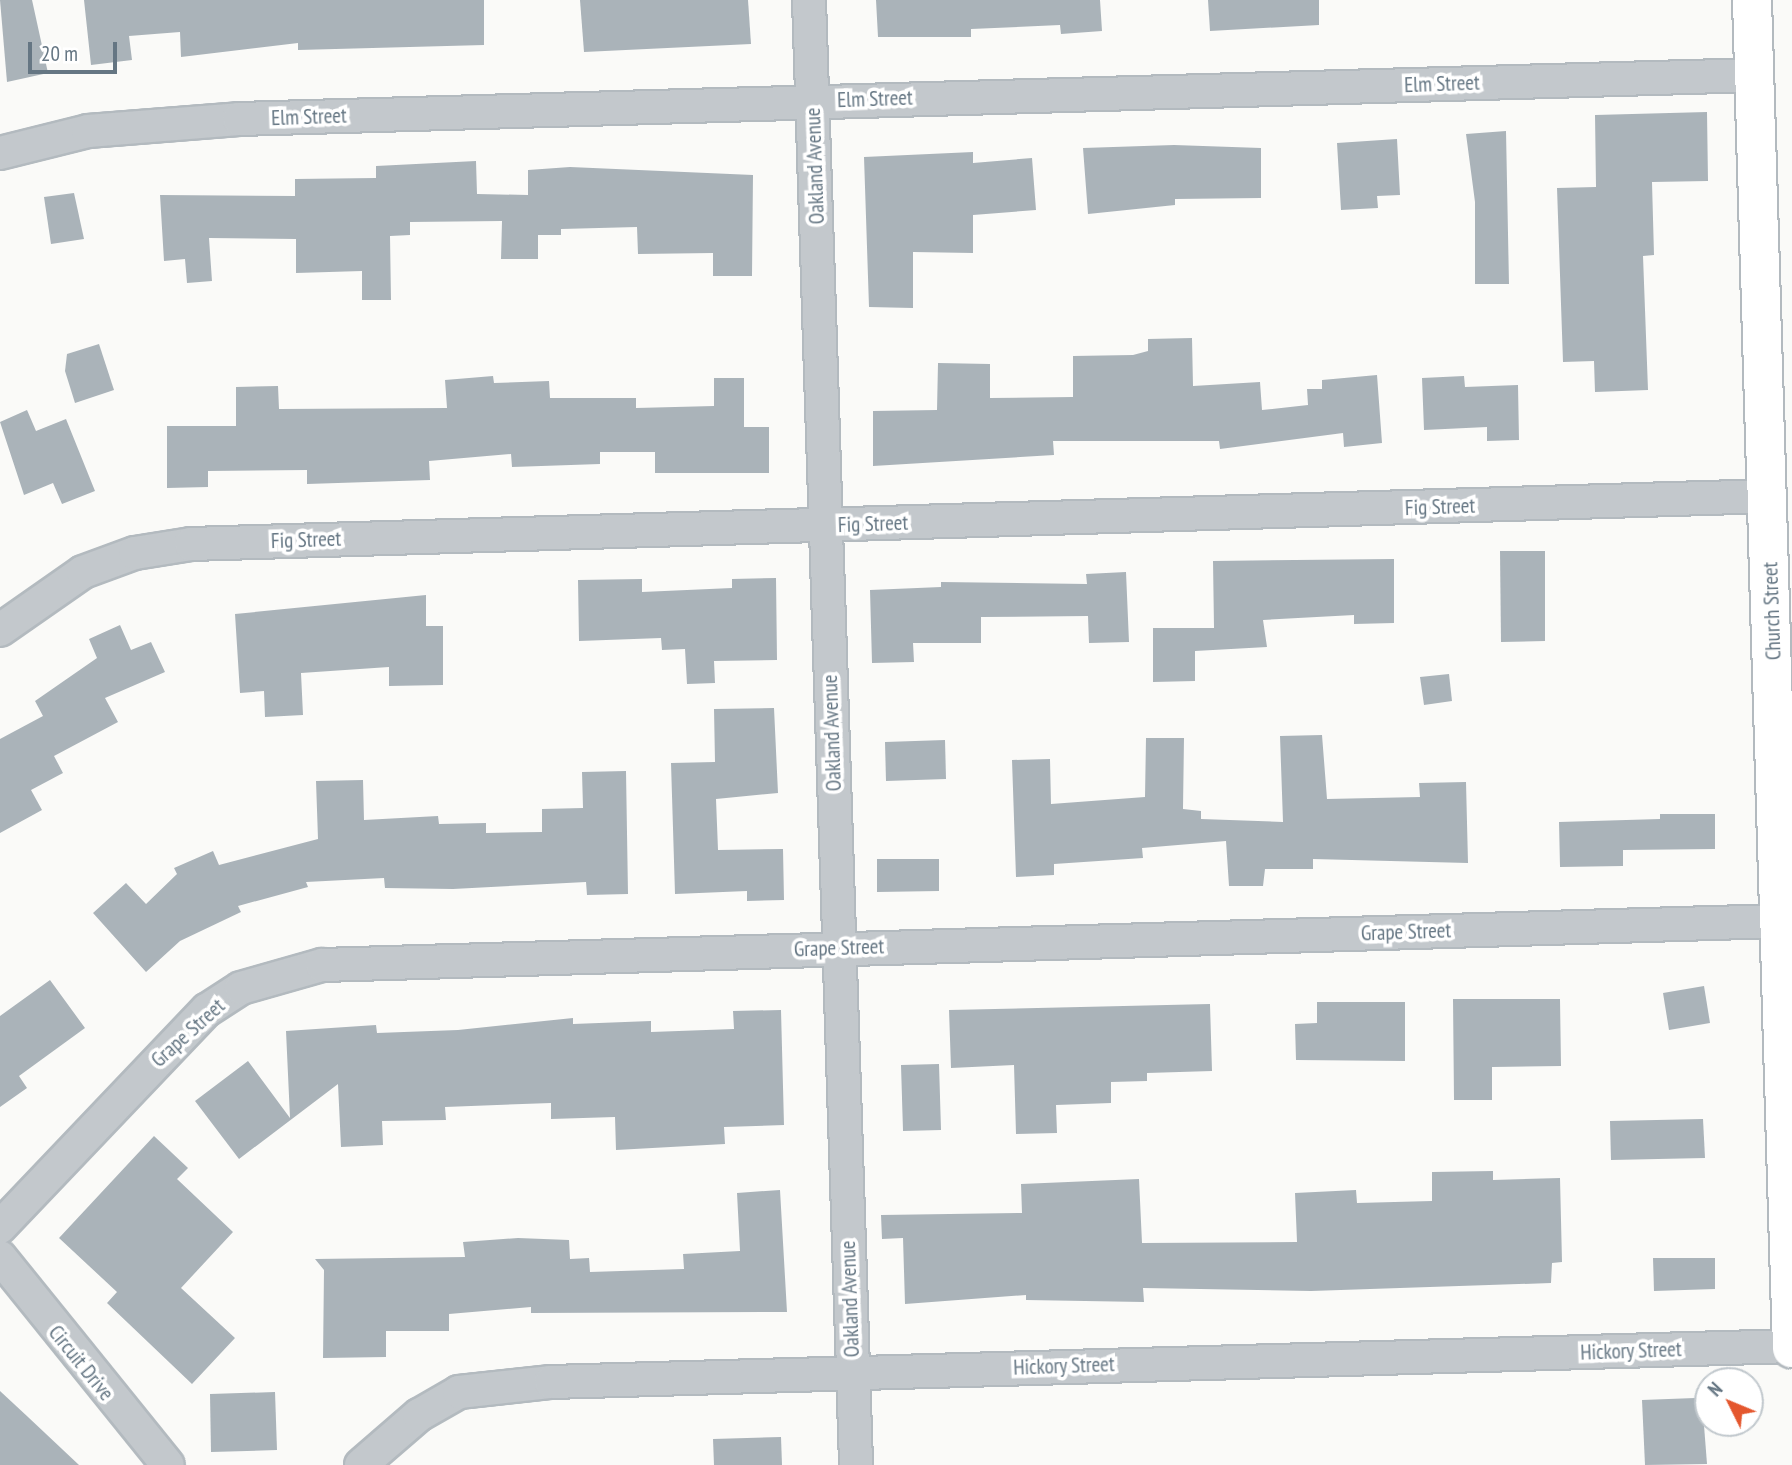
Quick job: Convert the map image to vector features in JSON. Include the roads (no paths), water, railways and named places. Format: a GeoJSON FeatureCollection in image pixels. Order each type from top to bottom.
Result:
{"type":"FeatureCollection","features":[{"type":"Feature","properties":{"kind":"street","name":"Oakland Avenue"},"geometry":{"type":"LineString","coordinates":[[809,0],[856,1465]]}},
{"type":"Feature","properties":{"kind":"street","name":"Church Street"},"geometry":{"type":"LineString","coordinates":[[1752,0],[1792,1347]]}},
{"type":"Feature","properties":{"kind":"street","name":"Elm Street"},"geometry":{"type":"LineString","coordinates":[[0,153],[88,131],[162,123],[813,101],[1754,75]]}},
{"type":"Feature","properties":{"kind":"street","name":"Fig Street"},"geometry":{"type":"LineString","coordinates":[[0,630],[83,572],[135,553],[191,544],[1768,496]]}},
{"type":"Feature","properties":{"kind":"street","name":"Grape Street"},"geometry":{"type":"LineString","coordinates":[[0,1227],[207,1010],[277,975],[322,965],[1781,920]]}},
{"type":"Feature","properties":{"kind":"street","name":"Circuit Drive"},"geometry":{"type":"LineString","coordinates":[[0,1257],[168,1465]]}},
{"type":"Feature","properties":{"kind":"street","name":"Hickory Street"},"geometry":{"type":"LineString","coordinates":[[361,1465],[402,1427],[459,1392],[853,1372],[1792,1347]]}}]}
